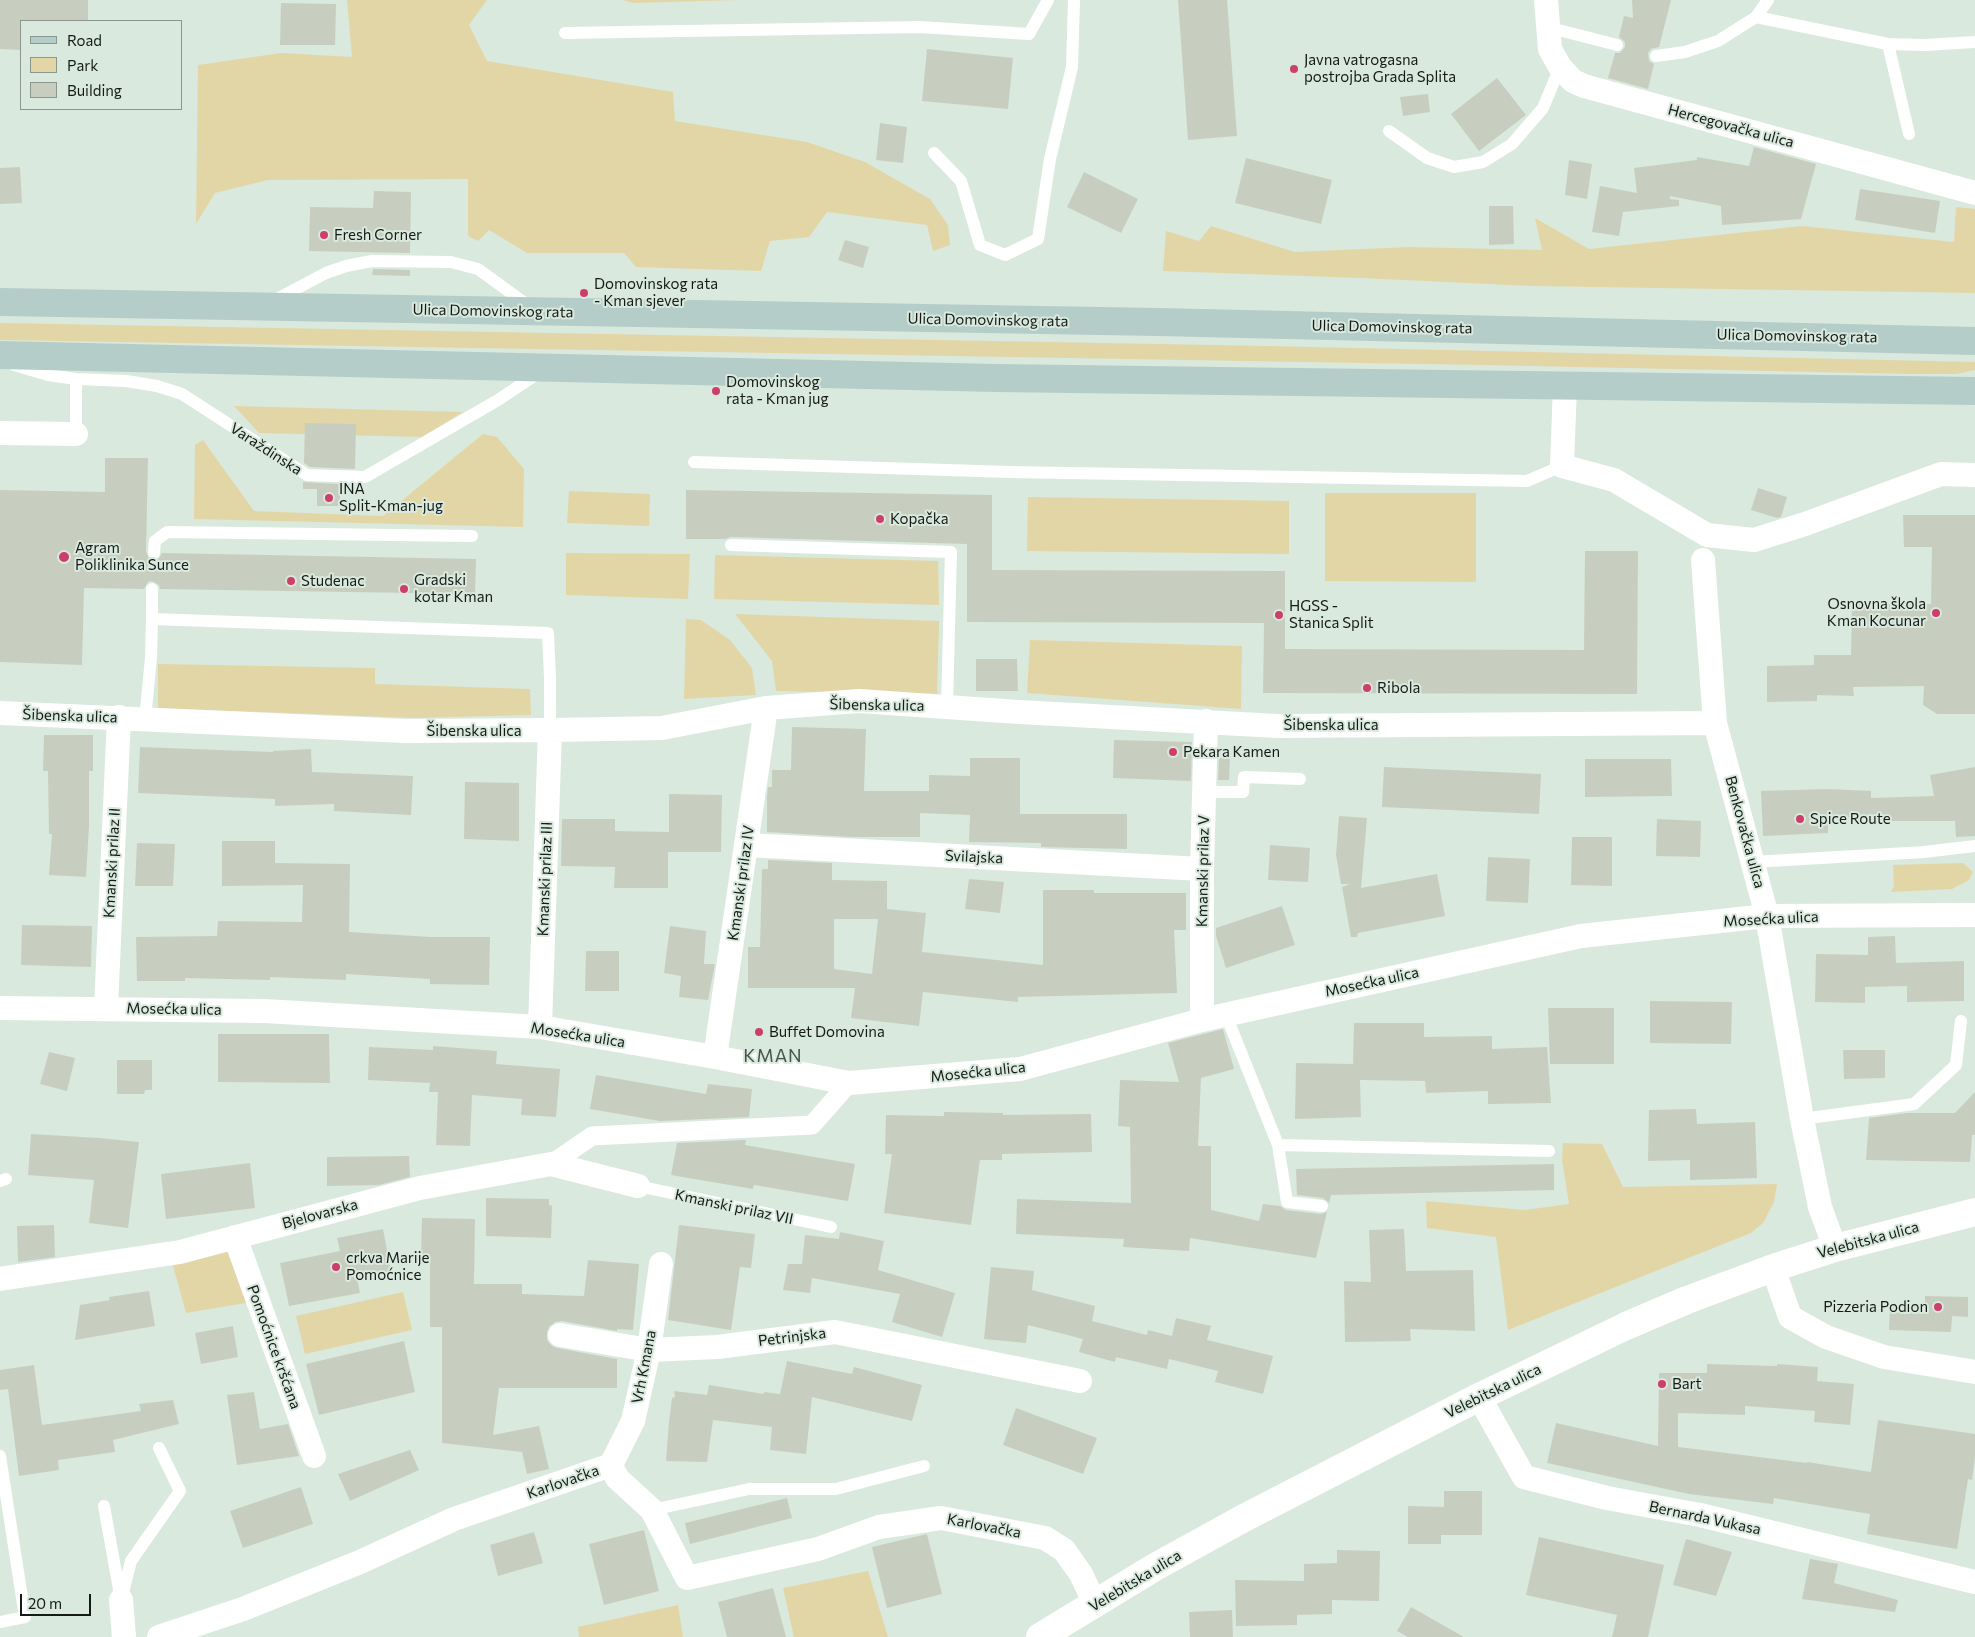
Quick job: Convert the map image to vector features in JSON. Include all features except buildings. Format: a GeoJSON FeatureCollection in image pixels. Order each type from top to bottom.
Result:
{"type":"FeatureCollection","features":[{"type":"Feature","properties":{"kind":"main road","name":"Ulica Domovinskog rata"},"geometry":{"type":"LineString","coordinates":[[0,302],[1168,322],[1975,341]]}},
{"type":"Feature","properties":{"kind":"main road"},"geometry":{"type":"LineString","coordinates":[[0,356],[996,378],[1975,391]]}},
{"type":"Feature","properties":{"kind":"street","name":"Hercegovačka ulica"},"geometry":{"type":"LineString","coordinates":[[1546,0],[1550,49],[1560,67],[1573,81],[1598,91],[1975,193]]}},
{"type":"Feature","properties":{"kind":"street"},"geometry":{"type":"LineString","coordinates":[[1564,386],[1562,466],[1614,480],[1707,535],[1754,540],[1806,524],[1941,474],[1975,475]]}},
{"type":"Feature","properties":{"kind":"street"},"geometry":{"type":"LineString","coordinates":[[0,433],[76,434]]}},
{"type":"Feature","properties":{"kind":"street","name":"Benkovačka ulica"},"geometry":{"type":"LineString","coordinates":[[1703,560],[1715,723],[1767,916],[1802,1119],[1820,1207],[1835,1248]]}},
{"type":"Feature","properties":{"kind":"street","name":"Šibenska ulica"},"geometry":{"type":"LineString","coordinates":[[0,713],[406,731],[550,730],[662,728],[766,708],[859,701],[1277,726],[1715,723]]}},
{"type":"Feature","properties":{"kind":"street","name":"Kmanski prilaz IV"},"geometry":{"type":"LineString","coordinates":[[715,1057],[766,708]]}},
{"type":"Feature","properties":{"kind":"street","name":"Kmanski prilaz II"},"geometry":{"type":"LineString","coordinates":[[106,1008],[119,718]]}},
{"type":"Feature","properties":{"kind":"street","name":"Kmanski prilaz V"},"geometry":{"type":"LineString","coordinates":[[1202,1020],[1202,869],[1206,721]]}},
{"type":"Feature","properties":{"kind":"street","name":"Kmanski prilaz III"},"geometry":{"type":"LineString","coordinates":[[540,1027],[550,730]]}},
{"type":"Feature","properties":{"kind":"street","name":"Svilajska"},"geometry":{"type":"LineString","coordinates":[[747,845],[1202,869]]}},
{"type":"Feature","properties":{"kind":"street","name":"Mosećka ulica"},"geometry":{"type":"LineString","coordinates":[[0,1008],[264,1011],[540,1027],[715,1057],[849,1083],[1020,1069],[1202,1020],[1581,936],[1767,916],[1975,915]]}},
{"type":"Feature","properties":{"kind":"street"},"geometry":{"type":"LineString","coordinates":[[551,1164],[592,1136],[812,1125],[849,1083]]}},
{"type":"Feature","properties":{"kind":"street","name":"Bjelovarska"},"geometry":{"type":"LineString","coordinates":[[0,1279],[180,1252],[420,1188],[551,1164],[638,1186]]}},
{"type":"Feature","properties":{"kind":"street","name":"Velebitska ulica"},"geometry":{"type":"LineString","coordinates":[[1040,1637],[1155,1567],[1244,1518],[1479,1397],[1635,1323],[1687,1300],[1773,1268],[1835,1248],[1975,1212]]}},
{"type":"Feature","properties":{"kind":"street","name":"Pomoćnice kršćana"},"geometry":{"type":"LineString","coordinates":[[235,1237],[314,1456]]}},
{"type":"Feature","properties":{"kind":"street","name":"Vrh Kmana"},"geometry":{"type":"LineString","coordinates":[[611,1466],[633,1421],[649,1350],[661,1264]]}},
{"type":"Feature","properties":{"kind":"street"},"geometry":{"type":"LineString","coordinates":[[1773,1268],[1790,1317],[1826,1337],[1884,1357],[1975,1372]]}},
{"type":"Feature","properties":{"kind":"street","name":"Petrinjska"},"geometry":{"type":"LineString","coordinates":[[560,1335],[649,1350],[717,1346],[835,1332],[1080,1381]]}},
{"type":"Feature","properties":{"kind":"street","name":"Bernarda Vukasa"},"geometry":{"type":"LineString","coordinates":[[1479,1397],[1524,1477],[1607,1498],[1700,1515],[1975,1582]]}},
{"type":"Feature","properties":{"kind":"street","name":"Karlovačka"},"geometry":{"type":"LineString","coordinates":[[159,1637],[243,1609],[342,1570],[454,1519],[611,1466],[616,1478],[652,1510],[687,1578],[818,1549],[879,1527],[941,1518],[1045,1538],[1064,1550],[1081,1574],[1095,1604]]}},
{"type":"Feature","properties":{"kind":"street"},"geometry":{"type":"LineString","coordinates":[[121,1600],[124,1637]]}},
{"type":"Feature","properties":{"kind":"lane"},"geometry":{"type":"LineString","coordinates":[[565,33],[920,26],[1029,34],[1048,0]]}},
{"type":"Feature","properties":{"kind":"lane"},"geometry":{"type":"LineString","coordinates":[[934,153],[961,181],[980,245],[1005,255],[1038,239],[1050,159],[1072,68],[1074,0]]}},
{"type":"Feature","properties":{"kind":"lane"},"geometry":{"type":"LineString","coordinates":[[1656,56],[1685,52],[1718,42],[1756,17],[1768,0]]}},
{"type":"Feature","properties":{"kind":"lane"},"geometry":{"type":"LineString","coordinates":[[1756,17],[1888,44],[1926,45],[1975,42]]}},
{"type":"Feature","properties":{"kind":"lane"},"geometry":{"type":"LineString","coordinates":[[1547,27],[1617,45]]}},
{"type":"Feature","properties":{"kind":"lane"},"geometry":{"type":"LineString","coordinates":[[1888,44],[1909,134]]}},
{"type":"Feature","properties":{"kind":"lane"},"geometry":{"type":"LineString","coordinates":[[1390,131],[1427,158],[1454,168],[1483,162],[1512,144],[1543,108],[1560,67]]}},
{"type":"Feature","properties":{"kind":"lane"},"geometry":{"type":"LineString","coordinates":[[262,307],[326,273],[346,266],[372,261],[451,262],[478,269],[537,312]]}},
{"type":"Feature","properties":{"kind":"lane","name":"Varaždinska"},"geometry":{"type":"LineString","coordinates":[[0,361],[48,374],[76,379],[126,381],[157,386],[182,394],[307,475],[365,477],[498,400],[545,369]]}},
{"type":"Feature","properties":{"kind":"lane"},"geometry":{"type":"LineString","coordinates":[[76,379],[76,434]]}},
{"type":"Feature","properties":{"kind":"lane"},"geometry":{"type":"LineString","coordinates":[[694,462],[1020,472],[1527,481],[1562,466]]}},
{"type":"Feature","properties":{"kind":"lane"},"geometry":{"type":"LineString","coordinates":[[154,553],[155,541],[167,532],[472,536]]}},
{"type":"Feature","properties":{"kind":"lane","name":"Šibenska ulica"},"geometry":{"type":"LineString","coordinates":[[731,545],[951,552],[947,706]]}},
{"type":"Feature","properties":{"kind":"lane"},"geometry":{"type":"LineString","coordinates":[[145,719],[151,658],[152,589]]}},
{"type":"Feature","properties":{"kind":"lane"},"geometry":{"type":"LineString","coordinates":[[152,619],[548,633],[550,730]]}},
{"type":"Feature","properties":{"kind":"lane"},"geometry":{"type":"LineString","coordinates":[[1204,792],[1243,792],[1244,776],[1300,779]]}},
{"type":"Feature","properties":{"kind":"lane"},"geometry":{"type":"LineString","coordinates":[[1752,862],[1924,852],[1975,846]]}},
{"type":"Feature","properties":{"kind":"lane"},"geometry":{"type":"LineString","coordinates":[[1226,1015],[1278,1145],[1288,1202],[1322,1206]]}},
{"type":"Feature","properties":{"kind":"lane"},"geometry":{"type":"LineString","coordinates":[[1802,1119],[1914,1104],[1956,1065],[1961,1021]]}},
{"type":"Feature","properties":{"kind":"lane"},"geometry":{"type":"LineString","coordinates":[[1278,1145],[1549,1151]]}},
{"type":"Feature","properties":{"kind":"lane","name":"Kmanski prilaz VII"},"geometry":{"type":"LineString","coordinates":[[638,1186],[831,1227]]}},
{"type":"Feature","properties":{"kind":"lane"},"geometry":{"type":"LineString","coordinates":[[121,1600],[131,1561],[180,1491],[159,1448]]}},
{"type":"Feature","properties":{"kind":"lane"},"geometry":{"type":"LineString","coordinates":[[0,1456],[25,1617],[0,1622]]}},
{"type":"Feature","properties":{"kind":"lane"},"geometry":{"type":"LineString","coordinates":[[652,1510],[749,1490],[836,1489],[924,1466]]}},
{"type":"Feature","properties":{"kind":"lane"},"geometry":{"type":"LineString","coordinates":[[104,1506],[121,1600]]}},
{"type":"Feature","properties":{"kind":"green space"},"geometry":{"type":"Polygon","coordinates":[[[347,0],[487,0],[469,25],[487,61],[673,92],[675,121],[807,142],[865,162],[930,199],[948,225],[950,245],[933,251],[927,225],[827,212],[809,237],[770,241],[761,271],[636,267],[624,253],[527,253],[489,230],[478,241],[468,236],[468,179],[268,180],[215,193],[196,224],[198,65],[281,53],[352,57],[347,0]]]}},
{"type":"Feature","properties":{"kind":"green space"},"geometry":{"type":"Polygon","coordinates":[[[623,0],[738,0],[633,3],[623,0]]]}},
{"type":"Feature","properties":{"kind":"green space"},"geometry":{"type":"Polygon","coordinates":[[[1956,207],[1975,209],[1975,293],[1532,286],[1163,271],[1166,231],[1199,241],[1211,226],[1295,252],[1409,247],[1542,250],[1535,218],[1589,249],[1802,226],[1954,242],[1956,207]]]}},
{"type":"Feature","properties":{"kind":"green space"},"geometry":{"type":"Polygon","coordinates":[[[0,323],[1269,346],[1975,362],[1975,370],[1957,374],[1910,374],[0,340],[0,323]]]}},
{"type":"Feature","properties":{"kind":"green space"},"geometry":{"type":"Polygon","coordinates":[[[234,406],[463,412],[422,437],[259,433],[234,406]]]}},
{"type":"Feature","properties":{"kind":"green space"},"geometry":{"type":"Polygon","coordinates":[[[483,434],[497,437],[524,469],[523,527],[194,519],[195,445],[203,440],[254,511],[383,516],[483,434]]]}},
{"type":"Feature","properties":{"kind":"green space"},"geometry":{"type":"Polygon","coordinates":[[[569,491],[650,494],[649,526],[567,523],[569,491]]]}},
{"type":"Feature","properties":{"kind":"green space"},"geometry":{"type":"Polygon","coordinates":[[[1325,493],[1476,493],[1476,582],[1325,581],[1325,493]]]}},
{"type":"Feature","properties":{"kind":"green space"},"geometry":{"type":"Polygon","coordinates":[[[1028,497],[1289,501],[1289,554],[1027,551],[1028,497]]]}},
{"type":"Feature","properties":{"kind":"green space"},"geometry":{"type":"Polygon","coordinates":[[[566,553],[690,554],[688,599],[566,595],[566,553]]]}},
{"type":"Feature","properties":{"kind":"green space"},"geometry":{"type":"Polygon","coordinates":[[[715,555],[938,561],[939,605],[714,599],[715,555]]]}},
{"type":"Feature","properties":{"kind":"green space"},"geometry":{"type":"Polygon","coordinates":[[[735,614],[939,621],[937,694],[776,691],[772,661],[735,614]]]}},
{"type":"Feature","properties":{"kind":"green space"},"geometry":{"type":"Polygon","coordinates":[[[686,619],[701,620],[730,640],[752,668],[756,695],[684,699],[686,619]]]}},
{"type":"Feature","properties":{"kind":"green space"},"geometry":{"type":"Polygon","coordinates":[[[1030,640],[1242,646],[1241,709],[1027,693],[1030,640]]]}},
{"type":"Feature","properties":{"kind":"green space"},"geometry":{"type":"Polygon","coordinates":[[[158,664],[375,668],[375,684],[530,689],[531,715],[414,718],[158,708],[158,664]]]}},
{"type":"Feature","properties":{"kind":"green space"},"geometry":{"type":"Polygon","coordinates":[[[1963,863],[1973,872],[1969,880],[1952,889],[1891,892],[1894,886],[1893,865],[1963,863]]]}},
{"type":"Feature","properties":{"kind":"green space"},"geometry":{"type":"Polygon","coordinates":[[[1563,1143],[1602,1144],[1623,1187],[1777,1184],[1774,1202],[1763,1223],[1751,1233],[1508,1330],[1496,1237],[1427,1228],[1426,1201],[1525,1210],[1569,1204],[1562,1160],[1563,1143]]]}},
{"type":"Feature","properties":{"kind":"green space"},"geometry":{"type":"Polygon","coordinates":[[[231,1245],[252,1302],[186,1313],[172,1262],[231,1245]]]}},
{"type":"Feature","properties":{"kind":"green space"},"geometry":{"type":"Polygon","coordinates":[[[403,1292],[412,1330],[305,1354],[296,1316],[403,1292]]]}},
{"type":"Feature","properties":{"kind":"green space"},"geometry":{"type":"Polygon","coordinates":[[[868,1571],[888,1637],[794,1637],[783,1588],[868,1571]]]}},
{"type":"Feature","properties":{"kind":"green space"},"geometry":{"type":"Polygon","coordinates":[[[678,1605],[683,1637],[579,1637],[578,1627],[678,1605]]]}},
{"type":"Feature","properties":{"kind":"place","name":"Javna vatrogasna postrojba Grada Splita"},"geometry":{"type":"Point","coordinates":[1294,69]}},
{"type":"Feature","properties":{"kind":"place","name":"Fresh Corner"},"geometry":{"type":"Point","coordinates":[324,235]}},
{"type":"Feature","properties":{"kind":"place","name":"Domovinskog rata - Kman sjever"},"geometry":{"type":"Point","coordinates":[584,293]}},
{"type":"Feature","properties":{"kind":"place","name":"Domovinskog rata - Kman jug"},"geometry":{"type":"Point","coordinates":[716,391]}},
{"type":"Feature","properties":{"kind":"place","name":"INA Split-Kman-jug"},"geometry":{"type":"Point","coordinates":[329,498]}},
{"type":"Feature","properties":{"kind":"place","name":"Kopačka"},"geometry":{"type":"Point","coordinates":[880,519]}},
{"type":"Feature","properties":{"kind":"place","name":"Agram Poliklinika Sunce"},"geometry":{"type":"Point","coordinates":[64,557]}},
{"type":"Feature","properties":{"kind":"place","name":"Studenac"},"geometry":{"type":"Point","coordinates":[291,581]}},
{"type":"Feature","properties":{"kind":"place","name":"Gradski kotar Kman"},"geometry":{"type":"Point","coordinates":[404,589]}},
{"type":"Feature","properties":{"kind":"place","name":"Osnovna škola Kman Kocunar"},"geometry":{"type":"Point","coordinates":[1936,613]}},
{"type":"Feature","properties":{"kind":"place","name":"HGSS - Stanica Split"},"geometry":{"type":"Point","coordinates":[1279,615]}},
{"type":"Feature","properties":{"kind":"place","name":"Ribola"},"geometry":{"type":"Point","coordinates":[1367,688]}},
{"type":"Feature","properties":{"kind":"place","name":"Pekara Kamen"},"geometry":{"type":"Point","coordinates":[1173,752]}},
{"type":"Feature","properties":{"kind":"place","name":"Spice Route"},"geometry":{"type":"Point","coordinates":[1800,819]}},
{"type":"Feature","properties":{"kind":"place","name":"Buffet Domovina"},"geometry":{"type":"Point","coordinates":[759,1032]}},
{"type":"Feature","properties":{"kind":"place","name":"crkva Marije Pomoćnice"},"geometry":{"type":"Point","coordinates":[336,1267]}},
{"type":"Feature","properties":{"kind":"place","name":"Pizzeria Podion"},"geometry":{"type":"Point","coordinates":[1938,1307]}},
{"type":"Feature","properties":{"kind":"place","name":"Bart"},"geometry":{"type":"Point","coordinates":[1662,1384]}},
{"type":"Feature","properties":{"kind":"district","name":"KMAN"},"geometry":{"type":"Point","coordinates":[773,1056]}}]}
